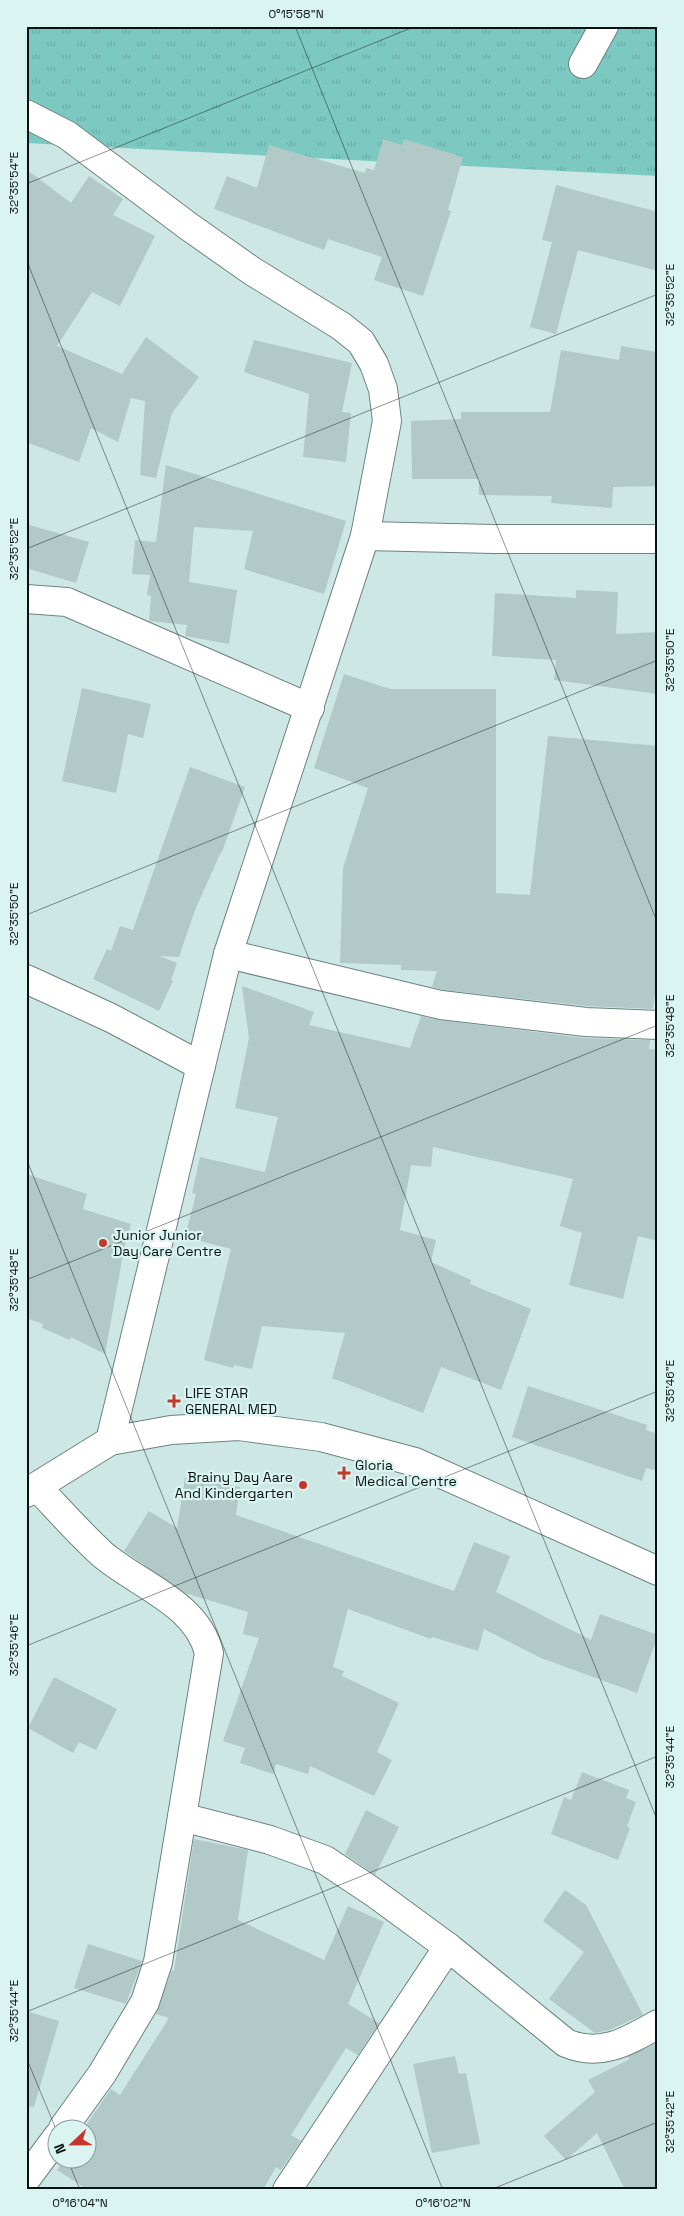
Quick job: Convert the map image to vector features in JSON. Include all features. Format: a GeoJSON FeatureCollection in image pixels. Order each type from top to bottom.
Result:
{"type":"FeatureCollection","features":[{"type":"Feature","properties":{"kind":"street"},"geometry":{"type":"LineString","coordinates":[[583,64],[604,26]]}},
{"type":"Feature","properties":{"kind":"street"},"geometry":{"type":"LineString","coordinates":[[26,114],[67,135],[188,226],[252,271],[341,326],[361,342],[374,364],[380,381],[388,421],[365,536],[228,954],[110,1441]]}},
{"type":"Feature","properties":{"kind":"street"},"geometry":{"type":"LineString","coordinates":[[365,536],[495,539],[658,539]]}},
{"type":"Feature","properties":{"kind":"street"},"geometry":{"type":"LineString","coordinates":[[26,599],[67,602],[310,708]]}},
{"type":"Feature","properties":{"kind":"street"},"geometry":{"type":"LineString","coordinates":[[228,954],[441,1005],[586,1022],[658,1025]]}},
{"type":"Feature","properties":{"kind":"street"},"geometry":{"type":"LineString","coordinates":[[26,979],[111,1018],[201,1066]]}},
{"type":"Feature","properties":{"kind":"street"},"geometry":{"type":"LineString","coordinates":[[70,2118],[102,2074],[145,2002],[158,1962],[210,1653],[205,1636],[189,1615],[102,1554],[31,1490],[110,1441],[171,1430],[239,1426],[321,1437],[415,1462],[658,1570]]}},
{"type":"Feature","properties":{"kind":"street"},"geometry":{"type":"LineString","coordinates":[[182,1817],[270,1840],[325,1860],[373,1892],[448,1947],[566,2043],[580,2049],[607,2049],[630,2040],[658,2024]]}},
{"type":"Feature","properties":{"kind":"street"},"geometry":{"type":"LineString","coordinates":[[287,2190],[448,1947]]}},
{"type":"Feature","properties":{"kind":"street"},"geometry":{"type":"LineString","coordinates":[[26,2179],[48,2149]]}},
{"type":"Feature","properties":{"kind":"green space"},"geometry":{"type":"Polygon","coordinates":[[[26,26],[658,26],[658,176],[26,143],[26,26]]]}},
{"type":"Feature","properties":{"kind":"building"},"geometry":{"type":"Polygon","coordinates":[[[383,139],[402,145],[404,139],[463,157],[448,210],[451,211],[423,296],[374,280],[382,257],[328,239],[324,250],[214,209],[227,176],[257,188],[269,145],[365,173],[366,168],[374,170],[383,139]]]}},
{"type":"Feature","properties":{"kind":"building"},"geometry":{"type":"Polygon","coordinates":[[[26,169],[71,203],[89,176],[123,199],[113,215],[155,236],[120,306],[92,292],[57,346],[122,374],[146,337],[199,377],[172,413],[156,478],[140,475],[145,401],[131,398],[118,442],[91,428],[79,462],[26,442],[26,169]]]}},
{"type":"Feature","properties":{"kind":"building"},"geometry":{"type":"Polygon","coordinates":[[[556,185],[658,212],[658,271],[578,250],[556,334],[530,327],[552,242],[542,240],[556,185]]]}},
{"type":"Feature","properties":{"kind":"building"},"geometry":{"type":"Polygon","coordinates":[[[254,340],[352,363],[342,412],[351,413],[346,462],[303,457],[309,394],[244,372],[254,340]]]}},
{"type":"Feature","properties":{"kind":"building"},"geometry":{"type":"Polygon","coordinates":[[[621,346],[658,352],[658,486],[613,487],[612,508],[551,503],[552,496],[479,495],[479,479],[412,479],[411,421],[461,419],[461,412],[550,412],[561,350],[619,360],[621,346]]]}},
{"type":"Feature","properties":{"kind":"building"},"geometry":{"type":"Polygon","coordinates":[[[166,465],[346,521],[324,594],[244,569],[253,531],[194,527],[189,582],[237,590],[229,644],[185,636],[187,625],[149,621],[151,596],[147,595],[150,575],[132,574],[135,540],[156,542],[166,465]]]}},
{"type":"Feature","properties":{"kind":"building"},"geometry":{"type":"Polygon","coordinates":[[[26,524],[89,542],[76,583],[26,568],[26,524]]]}},
{"type":"Feature","properties":{"kind":"building"},"geometry":{"type":"Polygon","coordinates":[[[576,590],[618,592],[616,634],[658,632],[658,694],[554,680],[556,660],[492,656],[495,593],[576,598],[576,590]]]}},
{"type":"Feature","properties":{"kind":"building"},"geometry":{"type":"Polygon","coordinates":[[[344,674],[390,689],[496,689],[496,893],[530,895],[548,736],[658,746],[658,970],[653,1009],[587,1006],[444,990],[432,987],[437,971],[401,970],[401,965],[340,963],[343,868],[368,788],[314,768],[344,674]]]}},
{"type":"Feature","properties":{"kind":"building"},"geometry":{"type":"Polygon","coordinates":[[[82,688],[151,704],[143,738],[128,734],[116,793],[62,781],[82,688]]]}},
{"type":"Feature","properties":{"kind":"building"},"geometry":{"type":"Polygon","coordinates":[[[190,767],[245,787],[222,852],[195,910],[179,957],[160,956],[177,963],[171,980],[173,981],[159,1011],[93,979],[107,949],[111,951],[120,926],[133,930],[190,767]]]}},
{"type":"Feature","properties":{"kind":"building"},"geometry":{"type":"Polygon","coordinates":[[[242,986],[314,1012],[309,1025],[410,1048],[421,1016],[439,1020],[584,1038],[650,1040],[649,1049],[658,1050],[658,1241],[638,1236],[623,1299],[569,1285],[582,1233],[560,1226],[573,1179],[433,1147],[431,1167],[411,1165],[400,1230],[436,1240],[431,1262],[471,1280],[470,1284],[531,1309],[501,1390],[441,1367],[423,1413],[332,1378],[345,1333],[262,1326],[252,1369],[234,1365],[233,1368],[204,1360],[231,1249],[185,1237],[196,1194],[192,1193],[200,1157],[265,1172],[278,1117],[235,1108],[249,1038],[242,986]]]}},
{"type":"Feature","properties":{"kind":"building"},"geometry":{"type":"Polygon","coordinates":[[[26,1174],[87,1194],[83,1209],[131,1224],[125,1244],[105,1354],[71,1337],[70,1340],[42,1328],[43,1324],[26,1318],[26,1174]]]}},
{"type":"Feature","properties":{"kind":"building"},"geometry":{"type":"Polygon","coordinates":[[[528,1386],[647,1425],[646,1430],[658,1434],[658,1471],[646,1468],[642,1481],[512,1437],[528,1386]]]}},
{"type":"Feature","properties":{"kind":"building"},"geometry":{"type":"Polygon","coordinates":[[[185,1478],[240,1487],[236,1515],[454,1591],[474,1542],[510,1556],[496,1592],[591,1640],[600,1614],[658,1635],[637,1693],[541,1658],[484,1629],[478,1651],[432,1637],[431,1639],[348,1609],[333,1667],[344,1671],[342,1676],[399,1703],[377,1752],[392,1760],[374,1796],[310,1766],[308,1774],[276,1764],[273,1774],[240,1763],[245,1748],[223,1741],[259,1638],[243,1634],[248,1612],[185,1593],[124,1551],[149,1511],[177,1528],[185,1478]]]}},
{"type":"Feature","properties":{"kind":"building"},"geometry":{"type":"Polygon","coordinates":[[[54,1677],[117,1709],[96,1750],[79,1742],[73,1753],[28,1728],[54,1677]]]}},
{"type":"Feature","properties":{"kind":"building"},"geometry":{"type":"Polygon","coordinates":[[[582,1772],[629,1790],[626,1798],[636,1802],[627,1826],[630,1828],[618,1860],[551,1834],[564,1797],[571,1800],[582,1772]]]}},
{"type":"Feature","properties":{"kind":"building"},"geometry":{"type":"Polygon","coordinates":[[[366,1810],[399,1827],[375,1875],[345,1854],[366,1810]]]}},
{"type":"Feature","properties":{"kind":"building"},"geometry":{"type":"Polygon","coordinates":[[[194,1839],[248,1850],[238,1920],[324,1960],[348,1906],[384,1922],[348,2004],[379,2023],[358,2055],[346,2048],[291,2135],[301,2141],[281,2170],[276,2167],[263,2190],[88,2190],[57,2170],[58,2168],[98,2168],[98,2118],[91,2118],[111,2089],[120,2095],[169,2018],[156,2014],[172,1970],[174,1971],[194,1839]]]}},
{"type":"Feature","properties":{"kind":"building"},"geometry":{"type":"Polygon","coordinates":[[[565,1890],[586,1905],[643,2015],[609,2030],[595,2033],[549,1999],[584,1952],[543,1921],[565,1890]]]}},
{"type":"Feature","properties":{"kind":"building"},"geometry":{"type":"Polygon","coordinates":[[[88,1944],[142,1961],[126,2004],[74,1988],[88,1944]]]}},
{"type":"Feature","properties":{"kind":"building"},"geometry":{"type":"Polygon","coordinates":[[[26,2011],[59,2021],[34,2107],[26,2106],[26,2011]]]}},
{"type":"Feature","properties":{"kind":"building"},"geometry":{"type":"Polygon","coordinates":[[[657,2042],[658,2190],[625,2190],[597,2133],[566,2160],[544,2136],[595,2092],[588,2080],[630,2059],[627,2057],[657,2042]]]}},
{"type":"Feature","properties":{"kind":"building"},"geometry":{"type":"Polygon","coordinates":[[[455,2056],[459,2074],[466,2073],[480,2144],[432,2153],[413,2064],[455,2056]]]}},
{"type":"Feature","properties":{"kind":"place","name":"Junior Junior Day Care Centre"},"geometry":{"type":"Point","coordinates":[103,1243]}},
{"type":"Feature","properties":{"kind":"place","name":"LIFE STAR GENERAL MED"},"geometry":{"type":"Point","coordinates":[174,1401]}},
{"type":"Feature","properties":{"kind":"place","name":"Gloria Medical Centre"},"geometry":{"type":"Point","coordinates":[344,1473]}},
{"type":"Feature","properties":{"kind":"place","name":"Brainy Day Aare And Kindergarten"},"geometry":{"type":"Point","coordinates":[303,1485]}}]}
